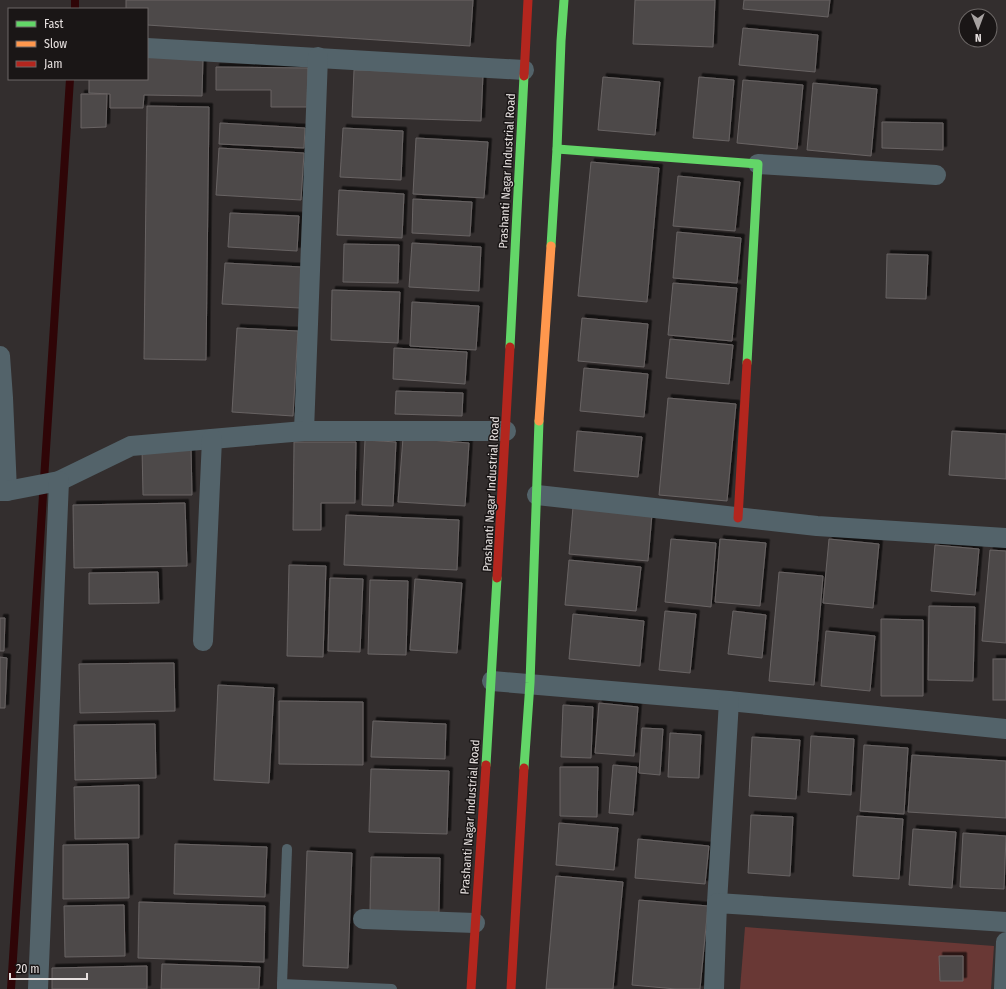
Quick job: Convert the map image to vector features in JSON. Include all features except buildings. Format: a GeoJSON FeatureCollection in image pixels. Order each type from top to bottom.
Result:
{"type":"FeatureCollection","features":[{"type":"Feature","properties":{"kind":"street","name":"Prashanti Nagar Industrial Road"},"geometry":{"type":"LineString","coordinates":[[471,989],[492,681],[528,0]]}},
{"type":"Feature","properties":{"kind":"street"},"geometry":{"type":"LineString","coordinates":[[511,989],[530,683],[539,428],[557,149],[564,0]]}},
{"type":"Feature","properties":{"kind":"street"},"geometry":{"type":"LineString","coordinates":[[148,48],[524,70]]}},
{"type":"Feature","properties":{"kind":"street"},"geometry":{"type":"LineString","coordinates":[[304,431],[318,57]]}},
{"type":"Feature","properties":{"kind":"street"},"geometry":{"type":"LineString","coordinates":[[557,149],[758,164],[936,175]]}},
{"type":"Feature","properties":{"kind":"street"},"geometry":{"type":"LineString","coordinates":[[738,518],[758,164]]}},
{"type":"Feature","properties":{"kind":"street"},"geometry":{"type":"LineString","coordinates":[[0,356],[3,398],[3,491],[55,481],[131,446],[304,431],[506,431]]}},
{"type":"Feature","properties":{"kind":"street"},"geometry":{"type":"LineString","coordinates":[[203,641],[212,439]]}},
{"type":"Feature","properties":{"kind":"street"},"geometry":{"type":"LineString","coordinates":[[38,989],[55,481]]}},
{"type":"Feature","properties":{"kind":"street"},"geometry":{"type":"LineString","coordinates":[[536,494],[816,526],[1006,538]]}},
{"type":"Feature","properties":{"kind":"street"},"geometry":{"type":"LineString","coordinates":[[492,681],[530,683],[729,701],[1006,730]]}},
{"type":"Feature","properties":{"kind":"street"},"geometry":{"type":"LineString","coordinates":[[714,989],[717,903],[729,701]]}},
{"type":"Feature","properties":{"kind":"street"},"geometry":{"type":"LineString","coordinates":[[717,903],[1006,922]]}},
{"type":"Feature","properties":{"kind":"street"},"geometry":{"type":"LineString","coordinates":[[363,919],[475,923]]}},
{"type":"Feature","properties":{"kind":"street"},"geometry":{"type":"LineString","coordinates":[[1004,989],[1006,942]]}},
{"type":"Feature","properties":{"kind":"lane"},"geometry":{"type":"LineString","coordinates":[[287,849],[282,986],[392,989]]}},
{"type":"Feature","properties":{"kind":"shaded area"},"geometry":{"type":"Polygon","coordinates":[[[745,927],[994,946],[991,989],[740,989],[745,927]]]}},
{"type":"Feature","properties":{"kind":"waterway"},"geometry":{"type":"LineString","coordinates":[[75,0],[75,8]]}},
{"type":"Feature","properties":{"kind":"waterway"},"geometry":{"type":"LineString","coordinates":[[11,989],[70,80]]}},
{"type":"Feature","properties":{"kind":"traffic: fast"},"geometry":{"type":"LineString","coordinates":[[551,246],[564,0]]}},
{"type":"Feature","properties":{"kind":"traffic: fast"},"geometry":{"type":"LineString","coordinates":[[510,347],[524,76]]}},
{"type":"Feature","properties":{"kind":"traffic: fast"},"geometry":{"type":"LineString","coordinates":[[557,149],[758,164],[747,363]]}},
{"type":"Feature","properties":{"kind":"traffic: fast"},"geometry":{"type":"LineString","coordinates":[[524,768],[530,683],[539,421]]}},
{"type":"Feature","properties":{"kind":"traffic: fast"},"geometry":{"type":"LineString","coordinates":[[486,765],[497,578]]}},
{"type":"Feature","properties":{"kind":"traffic: slow"},"geometry":{"type":"LineString","coordinates":[[539,421],[551,246]]}},
{"type":"Feature","properties":{"kind":"traffic: jam"},"geometry":{"type":"LineString","coordinates":[[524,76],[528,0]]}},
{"type":"Feature","properties":{"kind":"traffic: jam"},"geometry":{"type":"LineString","coordinates":[[497,578],[510,347]]}},
{"type":"Feature","properties":{"kind":"traffic: jam"},"geometry":{"type":"LineString","coordinates":[[738,518],[747,363]]}},
{"type":"Feature","properties":{"kind":"traffic: jam"},"geometry":{"type":"LineString","coordinates":[[471,989],[486,765]]}},
{"type":"Feature","properties":{"kind":"traffic: jam"},"geometry":{"type":"LineString","coordinates":[[511,989],[524,768]]}}]}
